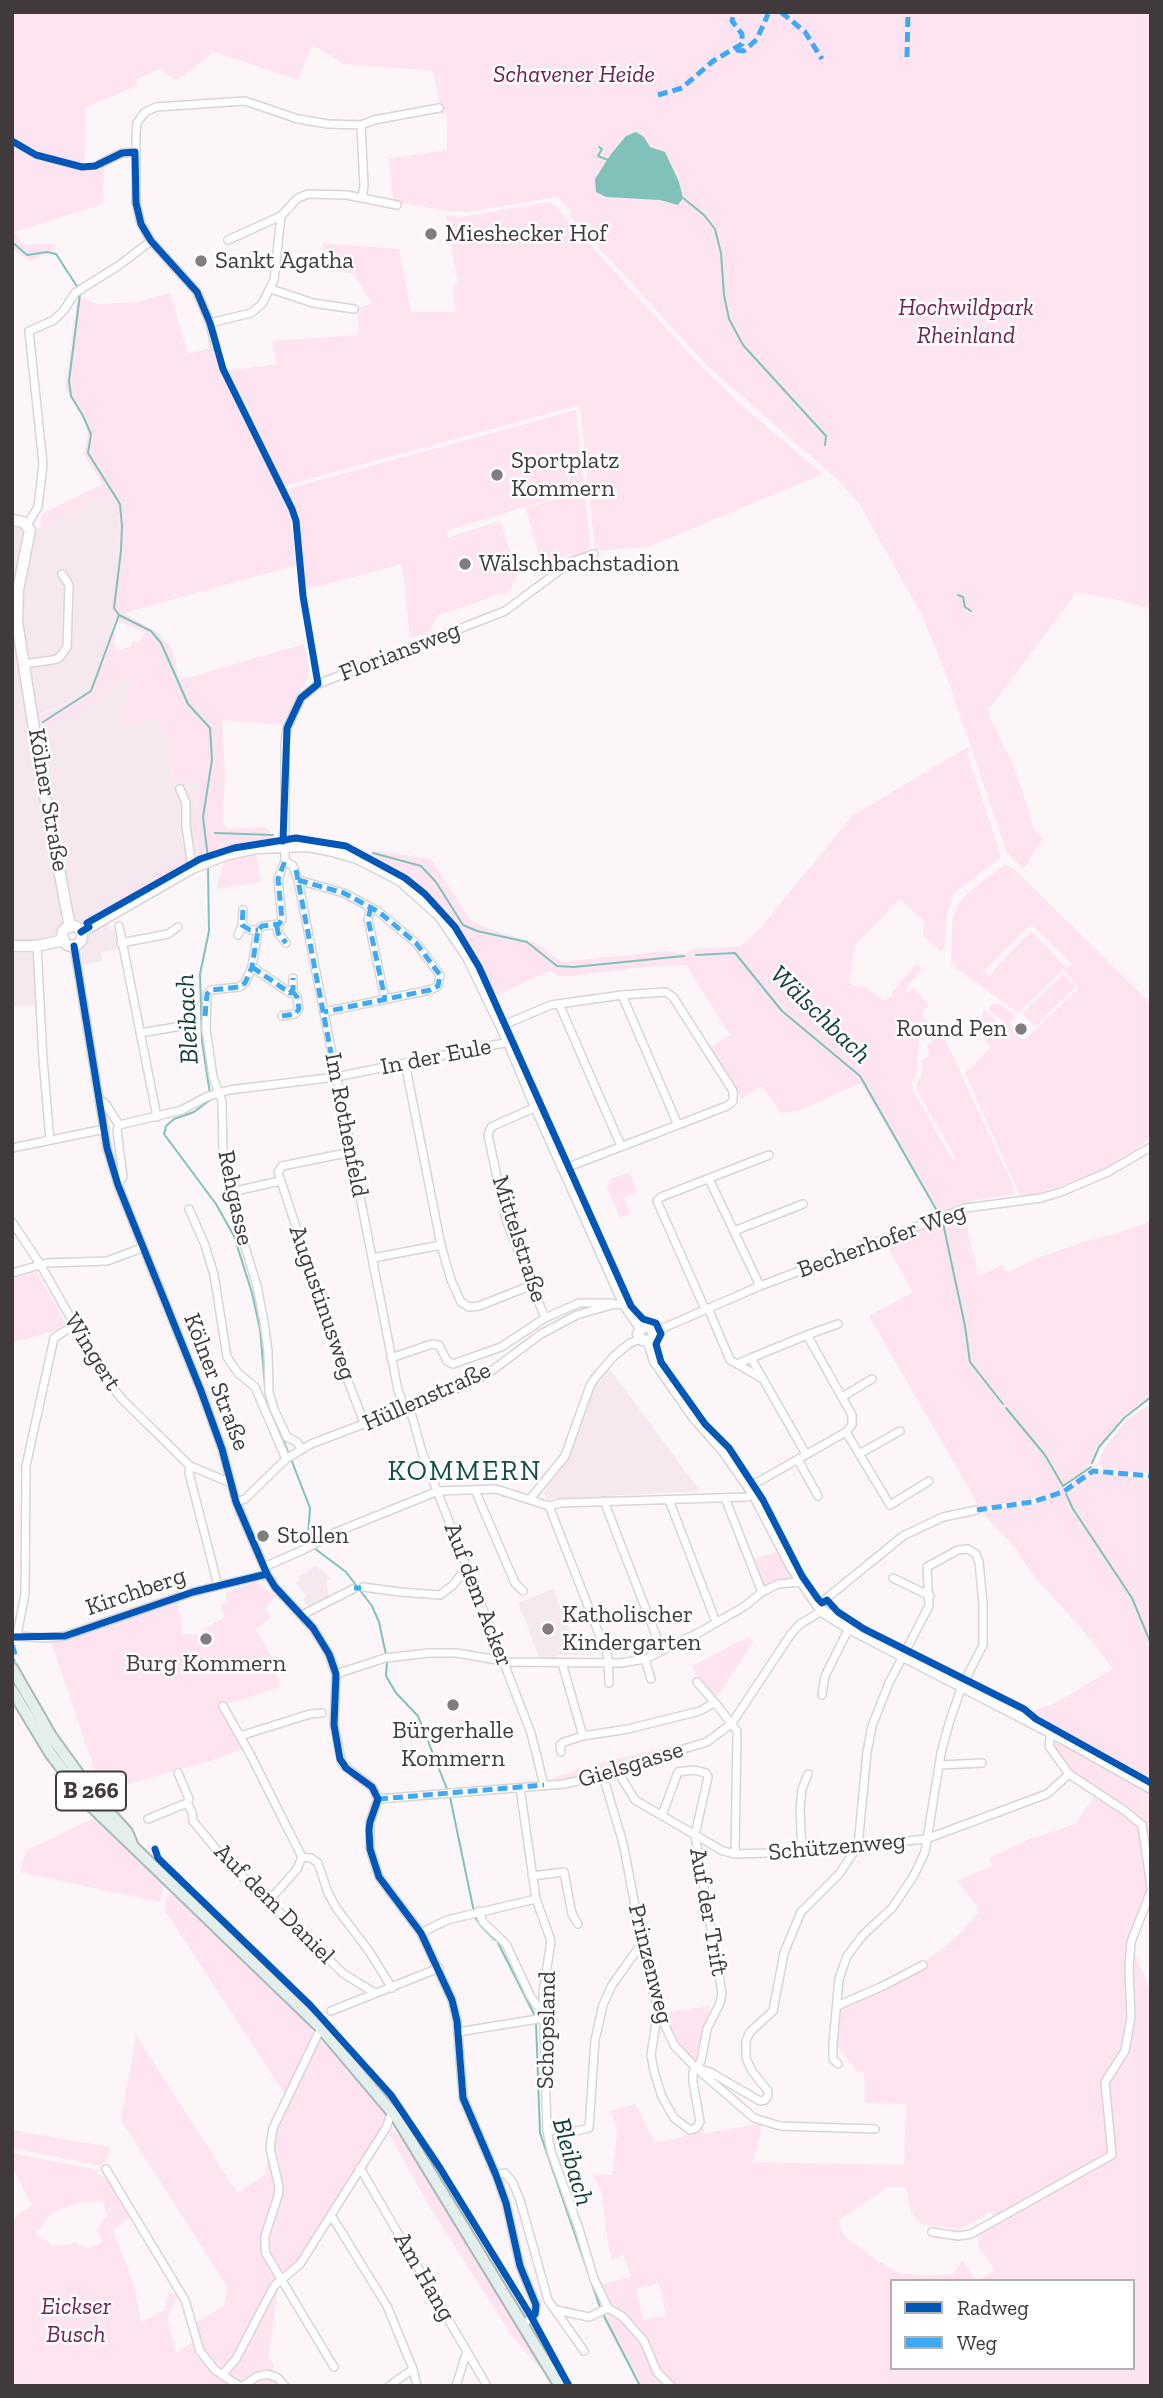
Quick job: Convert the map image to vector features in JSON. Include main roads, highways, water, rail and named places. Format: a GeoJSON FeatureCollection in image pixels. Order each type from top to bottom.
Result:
{"type":"FeatureCollection","features":[{"type":"Feature","properties":{"kind":"main road","name":"B 266"},"geometry":{"type":"LineString","coordinates":[[12,1668],[51,1736],[96,1797],[127,1832],[132,1844]]}},
{"type":"Feature","properties":{"kind":"main road","name":"B 266"},"geometry":{"type":"LineString","coordinates":[[12,1690],[71,1783],[115,1830],[321,2028],[392,2112],[560,2386]]}},
{"type":"Feature","properties":{"kind":"waterway"},"geometry":{"type":"LineString","coordinates":[[599,147],[602,149],[598,156],[608,160]]}},
{"type":"Feature","properties":{"kind":"waterway"},"geometry":{"type":"LineString","coordinates":[[683,198],[704,215],[715,229],[721,253],[729,319],[743,345],[826,436],[825,445]]}},
{"type":"Feature","properties":{"kind":"waterway","name":"Bleibach"},"geometry":{"type":"LineString","coordinates":[[12,242],[27,255],[47,252],[56,254],[78,288]]}},
{"type":"Feature","properties":{"kind":"waterway","name":"Bleibach"},"geometry":{"type":"LineString","coordinates":[[80,294],[69,381],[71,396],[91,434],[88,453],[120,504],[121,551],[114,608],[119,615],[151,631],[161,643],[188,704],[210,728],[212,760],[203,817],[208,858]]}},
{"type":"Feature","properties":{"kind":"waterway"},"geometry":{"type":"LineString","coordinates":[[958,595],[963,597],[965,607],[971,611]]}},
{"type":"Feature","properties":{"kind":"waterway"},"geometry":{"type":"LineString","coordinates":[[43,722],[91,691],[119,615]]}},
{"type":"Feature","properties":{"kind":"waterway","name":"Wälschbach"},"geometry":{"type":"LineString","coordinates":[[215,833],[273,835]]}},
{"type":"Feature","properties":{"kind":"waterway","name":"Wälschbach"},"geometry":{"type":"LineString","coordinates":[[373,853],[421,866],[436,882],[463,925],[477,931],[527,942],[557,966],[574,967],[684,956]]}},
{"type":"Feature","properties":{"kind":"waterway","name":"Bleibach"},"geometry":{"type":"LineString","coordinates":[[208,867],[209,931],[200,974],[202,1041],[210,1094]]}},
{"type":"Feature","properties":{"kind":"waterway","name":"Wälschbach"},"geometry":{"type":"LineString","coordinates":[[696,955],[735,953],[782,1011],[860,1076],[937,1211]]}},
{"type":"Feature","properties":{"kind":"waterway","name":"Bleibach"},"geometry":{"type":"LineString","coordinates":[[210,1100],[194,1112],[174,1119],[166,1126],[164,1134],[216,1204],[234,1236],[260,1329],[266,1397],[289,1454]]}},
{"type":"Feature","properties":{"kind":"waterway","name":"Wälschbach"},"geometry":{"type":"LineString","coordinates":[[943,1223],[970,1362],[1003,1404]]}},
{"type":"Feature","properties":{"kind":"waterway"},"geometry":{"type":"LineString","coordinates":[[1092,1463],[1099,1447],[1124,1418],[1151,1397]]}},
{"type":"Feature","properties":{"kind":"waterway","name":"Wälschbach"},"geometry":{"type":"LineString","coordinates":[[1006,1408],[1045,1455],[1063,1486],[1091,1467]]}},
{"type":"Feature","properties":{"kind":"waterway","name":"Bleibach"},"geometry":{"type":"LineString","coordinates":[[291,1459],[310,1508],[310,1544]]}},
{"type":"Feature","properties":{"kind":"waterway","name":"Wälschbach"},"geometry":{"type":"LineString","coordinates":[[1066,1494],[1073,1509],[1132,1598],[1151,1644]]}},
{"type":"Feature","properties":{"kind":"waterway","name":"Bleibach"},"geometry":{"type":"LineString","coordinates":[[314,1548],[346,1572],[372,1606],[379,1622],[386,1655]]}},
{"type":"Feature","properties":{"kind":"waterway","name":"Bleibach"},"geometry":{"type":"LineString","coordinates":[[387,1661],[386,1676],[396,1693],[418,1716],[447,1789]]}},
{"type":"Feature","properties":{"kind":"waterway","name":"Bleibach"},"geometry":{"type":"LineString","coordinates":[[450,1797],[474,1912]]}},
{"type":"Feature","properties":{"kind":"waterway","name":"Bleibach"},"geometry":{"type":"LineString","coordinates":[[475,1917],[495,1940]]}},
{"type":"Feature","properties":{"kind":"waterway","name":"Bleibach"},"geometry":{"type":"LineString","coordinates":[[498,1943],[535,2016]]}},
{"type":"Feature","properties":{"kind":"waterway","name":"Bleibach"},"geometry":{"type":"LineString","coordinates":[[536,2022],[540,2133],[600,2307]]}},
{"type":"Feature","properties":{"kind":"waterway","name":"Bleibach"},"geometry":{"type":"LineString","coordinates":[[602,2312],[640,2386]]}},
{"type":"Feature","properties":{"kind":"place","name":"Mieshecker Hof"},"geometry":{"type":"Point","coordinates":[431,234]}},
{"type":"Feature","properties":{"kind":"place","name":"Sankt Agatha"},"geometry":{"type":"Point","coordinates":[201,261]}},
{"type":"Feature","properties":{"kind":"place","name":"Sportplatz Kommern"},"geometry":{"type":"Point","coordinates":[497,475]}},
{"type":"Feature","properties":{"kind":"place","name":"Wälschbachstadion"},"geometry":{"type":"Point","coordinates":[465,564]}},
{"type":"Feature","properties":{"kind":"place","name":"Round Pen"},"geometry":{"type":"Point","coordinates":[1021,1029]}},
{"type":"Feature","properties":{"kind":"place","name":"Stollen"},"geometry":{"type":"Point","coordinates":[263,1536]}},
{"type":"Feature","properties":{"kind":"place","name":"Katholischer Kindergarten"},"geometry":{"type":"Point","coordinates":[548,1629]}},
{"type":"Feature","properties":{"kind":"place","name":"Burg Kommern"},"geometry":{"type":"Point","coordinates":[206,1639]}},
{"type":"Feature","properties":{"kind":"place","name":"Bürgerhalle Kommern"},"geometry":{"type":"Point","coordinates":[453,1705]}},
{"type":"Feature","properties":{"kind":"district","name":"KOMMERN"},"geometry":{"type":"Point","coordinates":[465,1472]}},
{"type":"Feature","properties":{"kind":"park label","name":"Schavener Heide"},"geometry":{"type":"Point","coordinates":[574,75]}},
{"type":"Feature","properties":{"kind":"park label","name":"Hochwildpark Rheinland"},"geometry":{"type":"Point","coordinates":[966,322]}},
{"type":"Feature","properties":{"kind":"park label","name":"Eickser Busch"},"geometry":{"type":"Point","coordinates":[76,2321]}}]}
